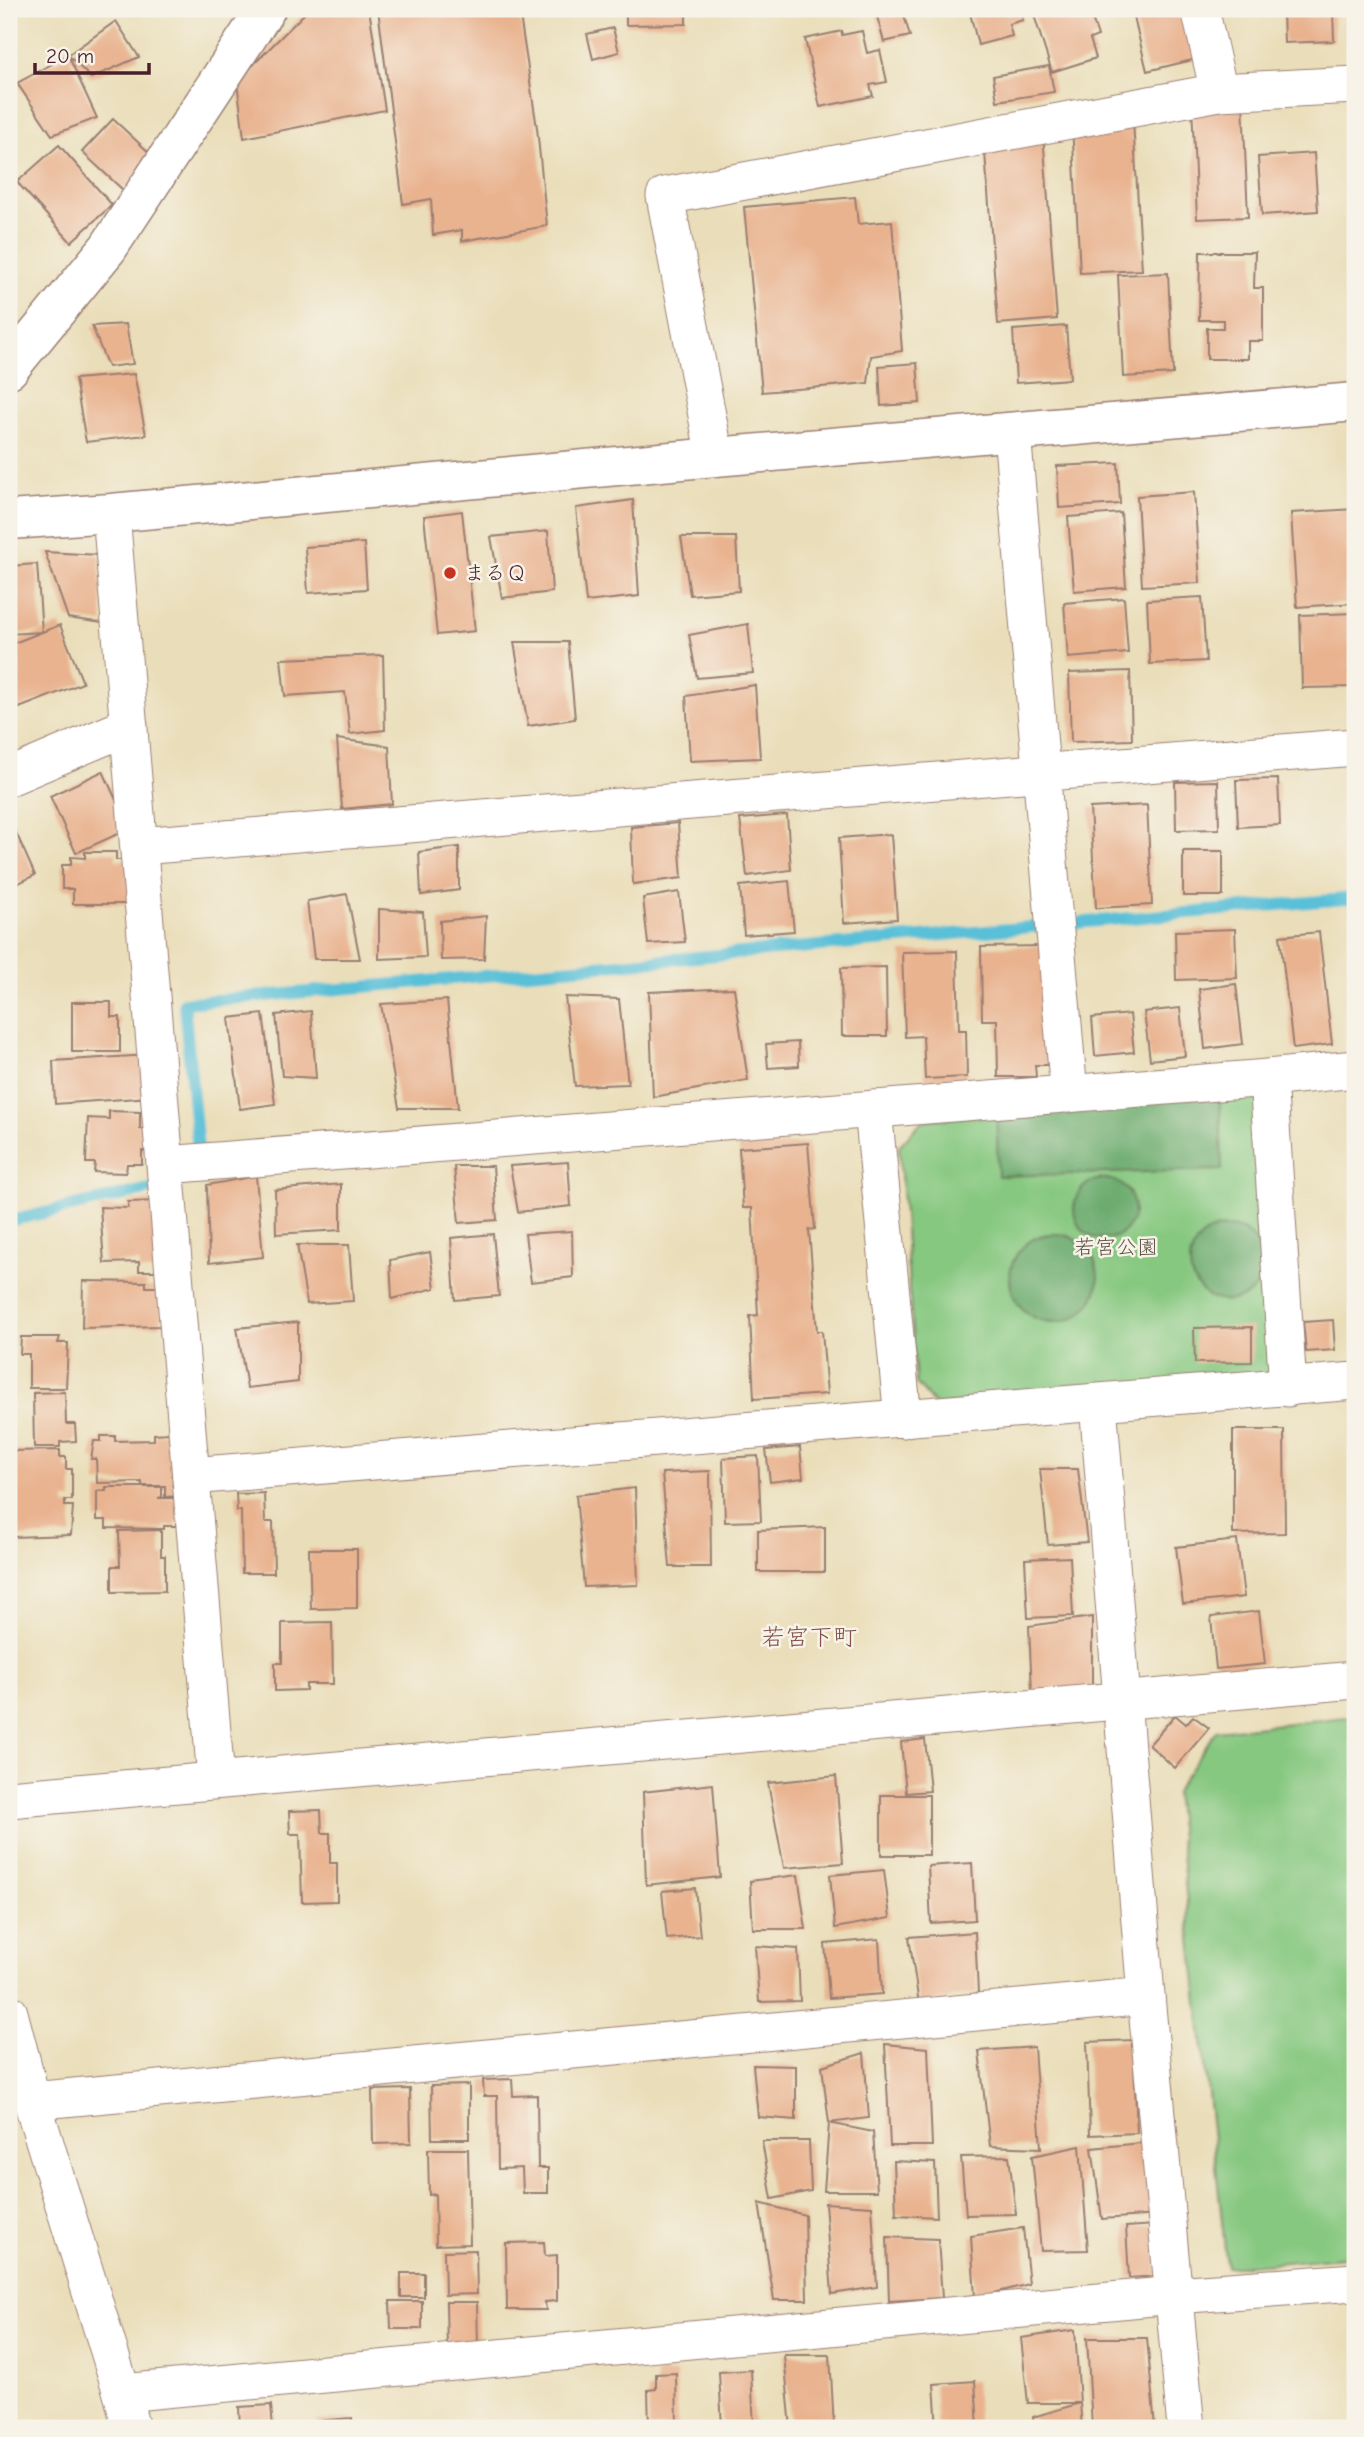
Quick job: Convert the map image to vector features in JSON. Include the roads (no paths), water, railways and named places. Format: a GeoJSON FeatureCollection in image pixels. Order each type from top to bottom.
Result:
{"type":"FeatureCollection","features":[{"type":"Feature","properties":{"kind":"street"},"geometry":{"type":"LineString","coordinates":[[9,369],[108,248],[266,9]]}},
{"type":"Feature","properties":{"kind":"street"},"geometry":{"type":"LineString","coordinates":[[1200,9],[1219,92]]}},
{"type":"Feature","properties":{"kind":"street"},"geometry":{"type":"LineString","coordinates":[[715,457],[665,195],[1219,92],[1355,85]]}},
{"type":"Feature","properties":{"kind":"street"},"geometry":{"type":"LineString","coordinates":[[9,520],[1355,402]]}},
{"type":"Feature","properties":{"kind":"street"},"geometry":{"type":"LineString","coordinates":[[1012,432],[1069,1094]]}},
{"type":"Feature","properties":{"kind":"street"},"geometry":{"type":"LineString","coordinates":[[111,513],[216,1780]]}},
{"type":"Feature","properties":{"kind":"street"},"geometry":{"type":"LineString","coordinates":[[9,777],[129,726]]}},
{"type":"Feature","properties":{"kind":"street"},"geometry":{"type":"LineString","coordinates":[[139,846],[1041,775],[1355,747]]}},
{"type":"Feature","properties":{"kind":"street"},"geometry":{"type":"LineString","coordinates":[[166,1165],[1355,1069]]}},
{"type":"Feature","properties":{"kind":"street"},"geometry":{"type":"LineString","coordinates":[[1268,1078],[1288,1388]]}},
{"type":"Feature","properties":{"kind":"street"},"geometry":{"type":"LineString","coordinates":[[873,1109],[903,1419]]}},
{"type":"Feature","properties":{"kind":"street"},"geometry":{"type":"LineString","coordinates":[[191,1476],[1355,1381]]}},
{"type":"Feature","properties":{"kind":"street"},"geometry":{"type":"LineString","coordinates":[[1098,1403],[1146,1996],[1186,2428]]}},
{"type":"Feature","properties":{"kind":"street"},"geometry":{"type":"LineString","coordinates":[[9,1799],[1355,1680]]}},
{"type":"Feature","properties":{"kind":"street"},"geometry":{"type":"LineString","coordinates":[[32,2101],[1146,1996]]}},
{"type":"Feature","properties":{"kind":"street"},"geometry":{"type":"LineString","coordinates":[[9,2013],[32,2101],[131,2428]]}},
{"type":"Feature","properties":{"kind":"street"},"geometry":{"type":"LineString","coordinates":[[121,2393],[1174,2295],[1355,2282]]}},
{"type":"Feature","properties":{"kind":"waterway"},"geometry":{"type":"LineString","coordinates":[[199,1160],[184,1003],[1355,898]]}},
{"type":"Feature","properties":{"kind":"waterway"},"geometry":{"type":"LineString","coordinates":[[9,1221],[163,1186]]}},
{"type":"Feature","properties":{"kind":"place","name":"まるＱ"},"geometry":{"type":"Point","coordinates":[450,573]}},
{"type":"Feature","properties":{"kind":"district","name":"若宮下町"},"geometry":{"type":"Point","coordinates":[809,1637]}},
{"type":"Feature","properties":{"kind":"park label","name":"若宮公園"},"geometry":{"type":"Point","coordinates":[1116,1247]}}]}
